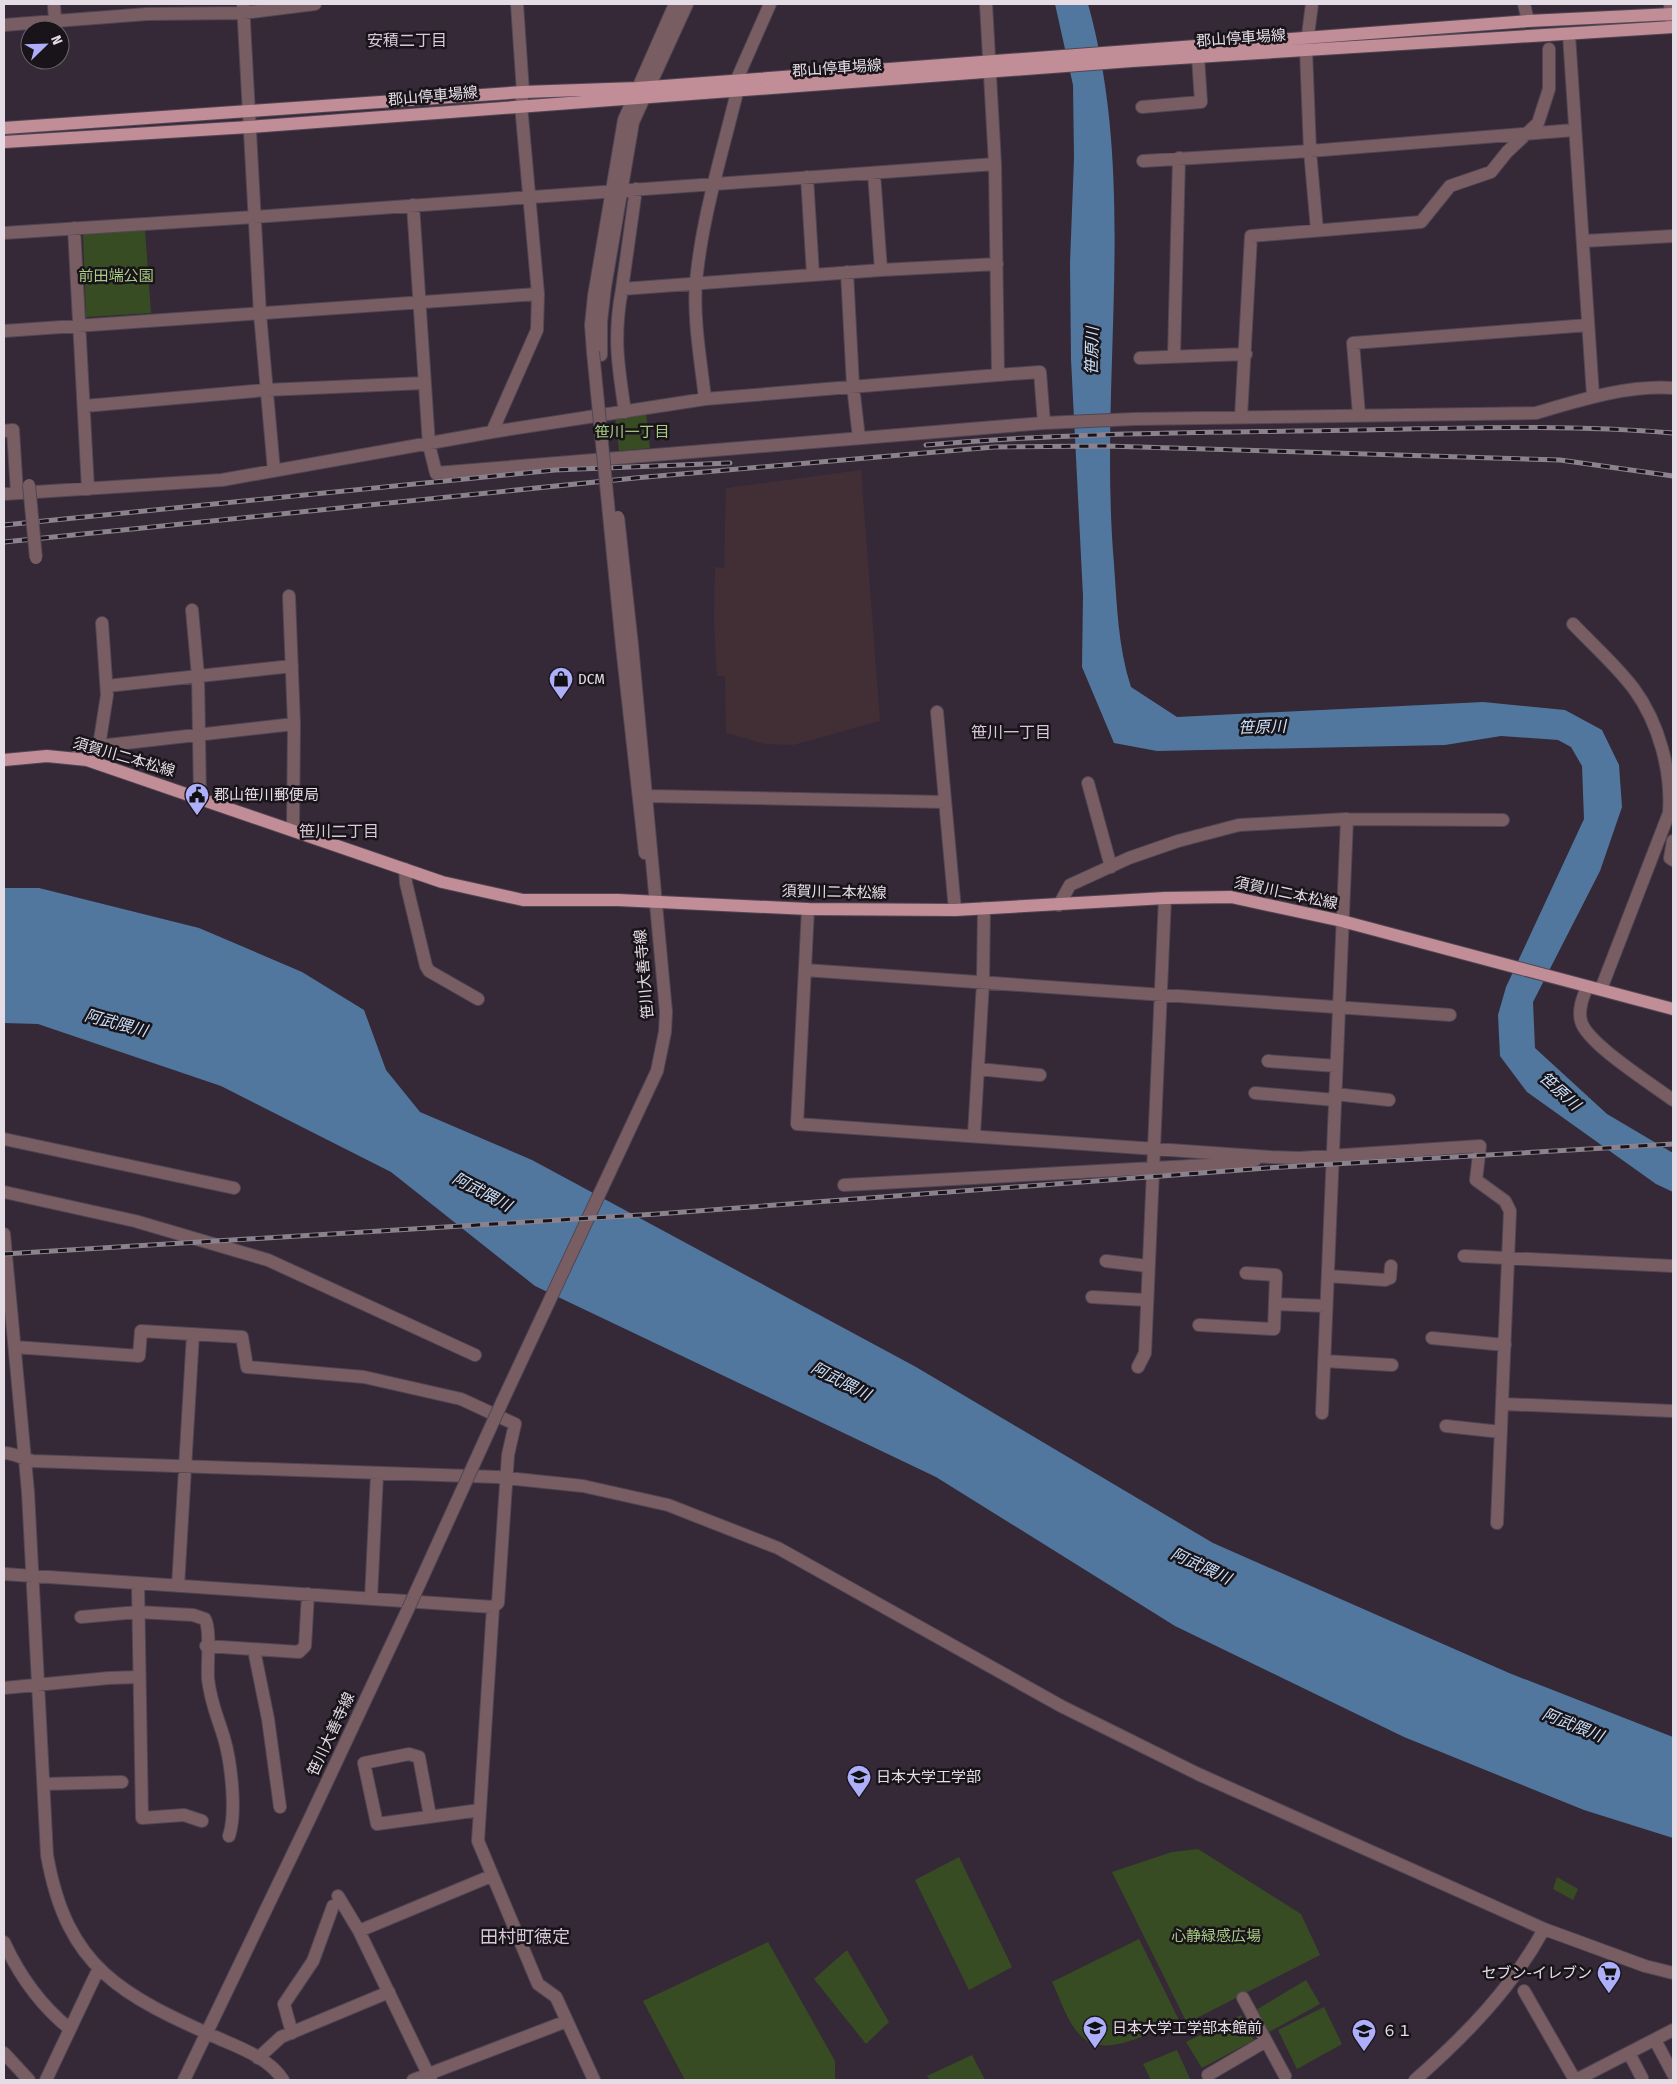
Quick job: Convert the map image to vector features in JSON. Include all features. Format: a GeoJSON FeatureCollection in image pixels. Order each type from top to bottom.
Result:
{"type":"FeatureCollection","features":[{"type":"Feature","properties":{"kind":"main road","name":"郡山停車場線"},"geometry":{"type":"LineString","coordinates":[[1132,57],[1198,57],[1528,21],[1672,10]]}},
{"type":"Feature","properties":{"kind":"main road","name":"郡山停車場線"},"geometry":{"type":"LineString","coordinates":[[4,128],[249,112],[641,93],[1308,44],[1569,35],[1673,27]]}},
{"type":"Feature","properties":{"kind":"main road","name":"郡山停車場線"},"geometry":{"type":"LineString","coordinates":[[4,142],[249,126],[522,99]]}},
{"type":"Feature","properties":{"kind":"main road","name":"須賀川二本松線"},"geometry":{"type":"LineString","coordinates":[[4,760],[47,756],[76,757],[200,797],[406,869],[474,890],[523,900],[654,902],[808,909],[955,910],[1165,898],[1231,897],[1342,921],[1583,986],[1673,1008]]}},
{"type":"Feature","properties":{"kind":"street"},"geometry":{"type":"LineString","coordinates":[[54,4],[55,20]]}},
{"type":"Feature","properties":{"kind":"street"},"geometry":{"type":"LineString","coordinates":[[69,20],[146,9],[243,8],[315,4]]}},
{"type":"Feature","properties":{"kind":"street"},"geometry":{"type":"LineString","coordinates":[[492,432],[537,330],[538,294],[522,99],[517,4]]}},
{"type":"Feature","properties":{"kind":"street"},"geometry":{"type":"LineString","coordinates":[[654,902],[642,837],[627,646],[597,354],[591,325],[594,296],[633,122],[641,93],[675,4]]}},
{"type":"Feature","properties":{"kind":"street"},"geometry":{"type":"LineString","coordinates":[[641,93],[687,4]]}},
{"type":"Feature","properties":{"kind":"street"},"geometry":{"type":"LineString","coordinates":[[705,399],[696,283],[703,236],[737,85],[770,4]]}},
{"type":"Feature","properties":{"kind":"street"},"geometry":{"type":"LineString","coordinates":[[986,4],[991,67],[997,264],[998,375]]}},
{"type":"Feature","properties":{"kind":"street"},"geometry":{"type":"LineString","coordinates":[[1312,4],[1308,44],[1310,151],[1317,230]]}},
{"type":"Feature","properties":{"kind":"street"},"geometry":{"type":"LineString","coordinates":[[1524,4],[1528,21]]}},
{"type":"Feature","properties":{"kind":"street"},"geometry":{"type":"LineString","coordinates":[[243,8],[260,314],[274,471]]}},
{"type":"Feature","properties":{"kind":"street"},"geometry":{"type":"LineString","coordinates":[[1672,10],[1673,27]]}},
{"type":"Feature","properties":{"kind":"street"},"geometry":{"type":"LineString","coordinates":[[4,25],[20,24]]}},
{"type":"Feature","properties":{"kind":"street"},"geometry":{"type":"LineString","coordinates":[[1569,35],[1593,396]]}},
{"type":"Feature","properties":{"kind":"street"},"geometry":{"type":"LineString","coordinates":[[1241,417],[1246,354],[1251,236],[1421,222],[1450,186],[1490,172],[1538,123],[1546,103],[1550,80],[1549,49]]}},
{"type":"Feature","properties":{"kind":"street"},"geometry":{"type":"LineString","coordinates":[[1142,107],[1201,102],[1198,57]]}},
{"type":"Feature","properties":{"kind":"street"},"geometry":{"type":"LineString","coordinates":[[1143,161],[1310,151],[1574,130]]}},
{"type":"Feature","properties":{"kind":"street"},"geometry":{"type":"LineString","coordinates":[[1174,356],[1179,158]]}},
{"type":"Feature","properties":{"kind":"street"},"geometry":{"type":"LineString","coordinates":[[4,233],[994,164]]}},
{"type":"Feature","properties":{"kind":"street"},"geometry":{"type":"LineString","coordinates":[[874,173],[880,270]]}},
{"type":"Feature","properties":{"kind":"street"},"geometry":{"type":"LineString","coordinates":[[807,177],[814,274]]}},
{"type":"Feature","properties":{"kind":"street"},"geometry":{"type":"LineString","coordinates":[[626,412],[616,350],[617,320],[636,189]]}},
{"type":"Feature","properties":{"kind":"street"},"geometry":{"type":"LineString","coordinates":[[412,205],[429,445],[436,473],[1048,423],[1134,419],[1536,413],[1593,396],[1658,387],[1673,388]]}},
{"type":"Feature","properties":{"kind":"street"},"geometry":{"type":"LineString","coordinates":[[74,228],[88,490]]}},
{"type":"Feature","properties":{"kind":"street"},"geometry":{"type":"LineString","coordinates":[[1584,241],[1673,236]]}},
{"type":"Feature","properties":{"kind":"street"},"geometry":{"type":"LineString","coordinates":[[622,289],[814,274],[997,264]]}},
{"type":"Feature","properties":{"kind":"street"},"geometry":{"type":"LineString","coordinates":[[847,272],[853,386],[859,438]]}},
{"type":"Feature","properties":{"kind":"street"},"geometry":{"type":"LineString","coordinates":[[4,331],[538,294]]}},
{"type":"Feature","properties":{"kind":"street"},"geometry":{"type":"LineString","coordinates":[[1358,415],[1353,343],[1588,325]]}},
{"type":"Feature","properties":{"kind":"street"},"geometry":{"type":"LineString","coordinates":[[1140,358],[1246,354]]}},
{"type":"Feature","properties":{"kind":"street"},"geometry":{"type":"LineString","coordinates":[[4,494],[222,480],[429,445],[492,432],[705,399],[1040,372],[1048,423]]}},
{"type":"Feature","properties":{"kind":"street"},"geometry":{"type":"LineString","coordinates":[[85,406],[266,390],[424,383]]}},
{"type":"Feature","properties":{"kind":"street"},"geometry":{"type":"LineString","coordinates":[[4,431],[13,430],[17,494]]}},
{"type":"Feature","properties":{"kind":"street"},"geometry":{"type":"LineString","coordinates":[[29,485],[36,558]]}},
{"type":"Feature","properties":{"kind":"street"},"geometry":{"type":"LineString","coordinates":[[289,596],[294,724],[293,830]]}},
{"type":"Feature","properties":{"kind":"street"},"geometry":{"type":"LineString","coordinates":[[192,610],[198,676],[200,797]]}},
{"type":"Feature","properties":{"kind":"street"},"geometry":{"type":"LineString","coordinates":[[99,746],[107,686],[102,623]]}},
{"type":"Feature","properties":{"kind":"street"},"geometry":{"type":"LineString","coordinates":[[1573,624],[1634,689],[1655,727],[1664,760],[1670,795],[1668,813],[1601,989]]}},
{"type":"Feature","properties":{"kind":"street"},"geometry":{"type":"LineString","coordinates":[[627,646],[647,796],[654,902]]}},
{"type":"Feature","properties":{"kind":"street"},"geometry":{"type":"LineString","coordinates":[[107,686],[292,666]]}},
{"type":"Feature","properties":{"kind":"street"},"geometry":{"type":"LineString","coordinates":[[937,712],[955,910]]}},
{"type":"Feature","properties":{"kind":"street"},"geometry":{"type":"LineString","coordinates":[[76,757],[83,749],[99,746],[294,724]]}},
{"type":"Feature","properties":{"kind":"street"},"geometry":{"type":"LineString","coordinates":[[1088,783],[1111,866]]}},
{"type":"Feature","properties":{"kind":"street"},"geometry":{"type":"LineString","coordinates":[[647,796],[945,802]]}},
{"type":"Feature","properties":{"kind":"street"},"geometry":{"type":"LineString","coordinates":[[1322,1413],[1347,819]]}},
{"type":"Feature","properties":{"kind":"street"},"geometry":{"type":"LineString","coordinates":[[1060,905],[1070,885],[1111,866],[1178,841],[1239,825],[1347,819],[1503,820]]}},
{"type":"Feature","properties":{"kind":"street"},"geometry":{"type":"LineString","coordinates":[[1673,841],[1670,858],[1673,860]]}},
{"type":"Feature","properties":{"kind":"street"},"geometry":{"type":"LineString","coordinates":[[406,869],[406,883],[426,966],[430,971],[478,999]]}},
{"type":"Feature","properties":{"kind":"street"},"geometry":{"type":"LineString","coordinates":[[1138,1367],[1145,1353],[1165,898]]}},
{"type":"Feature","properties":{"kind":"street","name":"笹川大善寺線"},"geometry":{"type":"LineString","coordinates":[[184,2080],[408,1609],[503,1400],[657,1071],[662,1052],[666,1012],[654,902]]}},
{"type":"Feature","properties":{"kind":"street"},"geometry":{"type":"LineString","coordinates":[[974,1135],[983,982],[984,908]]}},
{"type":"Feature","properties":{"kind":"street"},"geometry":{"type":"LineString","coordinates":[[808,909],[797,1124],[1300,1158],[1480,1146],[1476,1180],[1505,1201],[1510,1211],[1497,1523]]}},
{"type":"Feature","properties":{"kind":"street"},"geometry":{"type":"LineString","coordinates":[[805,970],[1450,1015]]}},
{"type":"Feature","properties":{"kind":"street"},"geometry":{"type":"LineString","coordinates":[[1583,986],[1581,1021],[1589,1035],[1611,1054],[1673,1100]]}},
{"type":"Feature","properties":{"kind":"street"},"geometry":{"type":"LineString","coordinates":[[1268,1061],[1336,1066]]}},
{"type":"Feature","properties":{"kind":"street"},"geometry":{"type":"LineString","coordinates":[[978,1069],[1040,1075]]}},
{"type":"Feature","properties":{"kind":"street"},"geometry":{"type":"LineString","coordinates":[[1255,1094],[1389,1100]]}},
{"type":"Feature","properties":{"kind":"street"},"geometry":{"type":"LineString","coordinates":[[4,1139],[234,1188]]}},
{"type":"Feature","properties":{"kind":"street"},"geometry":{"type":"LineString","coordinates":[[844,1185],[1246,1163],[1262,1156]]}},
{"type":"Feature","properties":{"kind":"street"},"geometry":{"type":"LineString","coordinates":[[4,1192],[135,1221],[268,1260],[475,1356]]}},
{"type":"Feature","properties":{"kind":"street"},"geometry":{"type":"LineString","coordinates":[[4,1234],[28,1492],[47,1855],[53,1890],[66,1924],[98,1970],[129,1995],[258,2058],[271,2067],[283,2080]]}},
{"type":"Feature","properties":{"kind":"street"},"geometry":{"type":"LineString","coordinates":[[1464,1256],[1673,1266]]}},
{"type":"Feature","properties":{"kind":"street"},"geometry":{"type":"LineString","coordinates":[[1106,1261],[1148,1266]]}},
{"type":"Feature","properties":{"kind":"street"},"geometry":{"type":"LineString","coordinates":[[1328,1276],[1385,1280],[1390,1278],[1391,1266]]}},
{"type":"Feature","properties":{"kind":"street"},"geometry":{"type":"LineString","coordinates":[[1198,1325],[1274,1329],[1276,1275],[1246,1273]]}},
{"type":"Feature","properties":{"kind":"street"},"geometry":{"type":"LineString","coordinates":[[1092,1296],[1146,1300]]}},
{"type":"Feature","properties":{"kind":"street"},"geometry":{"type":"LineString","coordinates":[[1275,1304],[1326,1306]]}},
{"type":"Feature","properties":{"kind":"street"},"geometry":{"type":"LineString","coordinates":[[4,1574],[138,1585],[308,1594],[493,1607],[498,1604],[508,1455],[515,1424],[471,1403],[364,1377],[247,1368],[242,1337],[141,1331],[139,1356],[14,1347]]}},
{"type":"Feature","properties":{"kind":"street"},"geometry":{"type":"LineString","coordinates":[[178,1586],[193,1334]]}},
{"type":"Feature","properties":{"kind":"street"},"geometry":{"type":"LineString","coordinates":[[1432,1338],[1505,1345]]}},
{"type":"Feature","properties":{"kind":"street"},"geometry":{"type":"LineString","coordinates":[[1324,1360],[1392,1365]]}},
{"type":"Feature","properties":{"kind":"street"},"geometry":{"type":"LineString","coordinates":[[1503,1404],[1673,1411]]}},
{"type":"Feature","properties":{"kind":"street"},"geometry":{"type":"LineString","coordinates":[[1446,1426],[1501,1432]]}},
{"type":"Feature","properties":{"kind":"street"},"geometry":{"type":"LineString","coordinates":[[4,1453],[15,1454],[24,1459],[186,1467],[507,1478],[583,1486],[668,1505],[778,1548],[1061,1706],[1198,1774],[1544,1929],[1645,1966],[1673,1974]]}},
{"type":"Feature","properties":{"kind":"street"},"geometry":{"type":"LineString","coordinates":[[371,1599],[377,1474]]}},
{"type":"Feature","properties":{"kind":"street"},"geometry":{"type":"LineString","coordinates":[[138,1585],[142,1818],[184,1815],[202,1822]]}},
{"type":"Feature","properties":{"kind":"street"},"geometry":{"type":"LineString","coordinates":[[206,1646],[299,1652],[304,1648],[308,1594]]}},
{"type":"Feature","properties":{"kind":"street"},"geometry":{"type":"LineString","coordinates":[[493,1607],[478,1841],[491,1876],[538,1984],[556,1996],[594,2080]]}},
{"type":"Feature","properties":{"kind":"street"},"geometry":{"type":"LineString","coordinates":[[81,1617],[138,1612],[202,1617],[208,1626],[206,1646],[211,1705],[223,1736],[227,1757],[233,1811],[229,1836]]}},
{"type":"Feature","properties":{"kind":"street"},"geometry":{"type":"LineString","coordinates":[[254,1650],[268,1718],[280,1807]]}},
{"type":"Feature","properties":{"kind":"street"},"geometry":{"type":"LineString","coordinates":[[4,1688],[109,1678],[140,1677]]}},
{"type":"Feature","properties":{"kind":"street"},"geometry":{"type":"LineString","coordinates":[[430,1816],[418,1757],[409,1754],[364,1763],[377,1824],[480,1810]]}},
{"type":"Feature","properties":{"kind":"street"},"geometry":{"type":"LineString","coordinates":[[44,1784],[122,1782]]}},
{"type":"Feature","properties":{"kind":"street"},"geometry":{"type":"LineString","coordinates":[[359,1931],[491,1876]]}},
{"type":"Feature","properties":{"kind":"street"},"geometry":{"type":"LineString","coordinates":[[292,2033],[284,2004],[313,1961],[335,1901],[359,1931],[430,2077]]}},
{"type":"Feature","properties":{"kind":"street"},"geometry":{"type":"LineString","coordinates":[[1415,2080],[1463,2037],[1482,2016],[1534,1949],[1544,1929]]}},
{"type":"Feature","properties":{"kind":"street"},"geometry":{"type":"LineString","coordinates":[[4,1942],[30,1989],[54,2016],[70,2029]]}},
{"type":"Feature","properties":{"kind":"street"},"geometry":{"type":"LineString","coordinates":[[46,2080],[98,1970]]}},
{"type":"Feature","properties":{"kind":"street"},"geometry":{"type":"LineString","coordinates":[[1524,1991],[1575,2080],[1673,2030]]}},
{"type":"Feature","properties":{"kind":"street"},"geometry":{"type":"LineString","coordinates":[[258,2058],[281,2037],[389,1992]]}},
{"type":"Feature","properties":{"kind":"street"},"geometry":{"type":"LineString","coordinates":[[1243,1998],[1285,2076]]}},
{"type":"Feature","properties":{"kind":"street"},"geometry":{"type":"LineString","coordinates":[[413,2080],[430,2077],[567,2021]]}},
{"type":"Feature","properties":{"kind":"street"},"geometry":{"type":"LineString","coordinates":[[1655,2040],[1673,2074]]}},
{"type":"Feature","properties":{"kind":"street"},"geometry":{"type":"LineString","coordinates":[[1208,2076],[1266,2041]]}},
{"type":"Feature","properties":{"kind":"street"},"geometry":{"type":"LineString","coordinates":[[1630,2053],[1642,2078]]}},
{"type":"Feature","properties":{"kind":"street"},"geometry":{"type":"LineString","coordinates":[[4,2054],[30,2080]]}},
{"type":"Feature","properties":{"kind":"shaded area"},"geometry":{"type":"Polygon","coordinates":[[[861,470],[880,721],[793,745],[766,744],[726,733],[725,676],[717,676],[714,621],[715,567],[724,568],[726,488],[861,470]]]}},
{"type":"Feature","properties":{"kind":"green space","name":"前田端公園"},"geometry":{"type":"Polygon","coordinates":[[[145,230],[151,313],[86,317],[83,233],[145,230]]]}},
{"type":"Feature","properties":{"kind":"green space","name":"笹川一丁目"},"geometry":{"type":"Polygon","coordinates":[[[646,413],[650,448],[619,451],[615,416],[646,413]]]}},
{"type":"Feature","properties":{"kind":"green space","name":"心静緑感広場"},"geometry":{"type":"Polygon","coordinates":[[[1198,1849],[1301,1914],[1320,1955],[1187,2023],[1112,1872],[1172,1852],[1198,1849]]]}},
{"type":"Feature","properties":{"kind":"green space"},"geometry":{"type":"Polygon","coordinates":[[[959,1857],[1012,1967],[969,1990],[915,1880],[959,1857]]]}},
{"type":"Feature","properties":{"kind":"green space"},"geometry":{"type":"Polygon","coordinates":[[[1557,1877],[1578,1889],[1573,1900],[1553,1889],[1557,1877]]]}},
{"type":"Feature","properties":{"kind":"green space"},"geometry":{"type":"Polygon","coordinates":[[[1139,1939],[1179,2020],[1128,2042],[1101,2045],[1089,2042],[1079,2034],[1071,2023],[1052,1982],[1139,1939]]]}},
{"type":"Feature","properties":{"kind":"green space"},"geometry":{"type":"Polygon","coordinates":[[[768,1942],[835,2061],[835,2080],[685,2080],[643,2001],[768,1942]]]}},
{"type":"Feature","properties":{"kind":"green space"},"geometry":{"type":"Polygon","coordinates":[[[847,1950],[889,2022],[866,2044],[814,1979],[847,1950]]]}},
{"type":"Feature","properties":{"kind":"green space"},"geometry":{"type":"Polygon","coordinates":[[[1306,1980],[1320,2004],[1269,2032],[1256,2010],[1306,1980]]]}},
{"type":"Feature","properties":{"kind":"green space"},"geometry":{"type":"Polygon","coordinates":[[[1324,2007],[1342,2044],[1297,2069],[1278,2030],[1324,2007]]]}},
{"type":"Feature","properties":{"kind":"green space"},"geometry":{"type":"Polygon","coordinates":[[[1241,2015],[1254,2040],[1202,2068],[1186,2042],[1241,2015]]]}},
{"type":"Feature","properties":{"kind":"green space"},"geometry":{"type":"Polygon","coordinates":[[[1177,2050],[1190,2079],[1151,2080],[1143,2064],[1177,2050]]]}},
{"type":"Feature","properties":{"kind":"green space"},"geometry":{"type":"Polygon","coordinates":[[[972,2055],[985,2080],[930,2080],[927,2076],[972,2055]]]}},
{"type":"Feature","properties":{"kind":"water","name":"笹原川"},"geometry":{"type":"Polygon","coordinates":[[[1055,4],[1088,4],[1103,73],[1111,142],[1114,282],[1110,494],[1119,626],[1123,657],[1131,687],[1177,717],[1483,702],[1565,710],[1602,730],[1619,765],[1622,807],[1600,871],[1533,1002],[1535,1048],[1607,1114],[1673,1153],[1673,1192],[1656,1184],[1527,1092],[1500,1056],[1498,1015],[1506,987],[1584,819],[1582,766],[1571,747],[1558,740],[1501,736],[1445,745],[1157,751],[1114,743],[1082,667],[1083,596],[1071,359],[1070,263],[1074,158],[1073,85],[1055,4]]]}},
{"type":"Feature","properties":{"kind":"water","name":"阿武隈川"},"geometry":{"type":"Polygon","coordinates":[[[4,888],[39,888],[199,928],[302,972],[364,1010],[386,1070],[420,1112],[532,1160],[916,1367],[1213,1543],[1509,1673],[1673,1737],[1673,1838],[1584,1810],[1404,1737],[1175,1626],[936,1477],[535,1286],[391,1172],[221,1086],[38,1024],[4,1023],[4,888]]]}},
{"type":"Feature","properties":{"kind":"railway"},"geometry":{"type":"LineString","coordinates":[[926,445],[1087,435],[1475,428],[1594,428],[1673,433]]}},
{"type":"Feature","properties":{"kind":"railway"},"geometry":{"type":"LineString","coordinates":[[4,542],[635,478],[994,447],[1106,446],[1560,460],[1673,476]]}},
{"type":"Feature","properties":{"kind":"railway"},"geometry":{"type":"LineString","coordinates":[[4,525],[555,470],[730,463]]}},
{"type":"Feature","properties":{"kind":"railway"},"geometry":{"type":"LineString","coordinates":[[4,1254],[657,1214],[1267,1168],[1673,1144]]}},
{"type":"Feature","properties":{"kind":"place","name":"DCM"},"geometry":{"type":"Point","coordinates":[561,700]}},
{"type":"Feature","properties":{"kind":"place","name":"郡山笹川郵便局"},"geometry":{"type":"Point","coordinates":[197,816]}},
{"type":"Feature","properties":{"kind":"place","name":"日本大学工学部"},"geometry":{"type":"Point","coordinates":[859,1798]}},
{"type":"Feature","properties":{"kind":"place","name":"セブン-イレブン"},"geometry":{"type":"Point","coordinates":[1609,1994]}},
{"type":"Feature","properties":{"kind":"place","name":"日本大学工学部本館前"},"geometry":{"type":"Point","coordinates":[1095,2049]}},
{"type":"Feature","properties":{"kind":"place","name":"６１"},"geometry":{"type":"Point","coordinates":[1364,2052]}},
{"type":"Feature","properties":{"kind":"district","name":"安積二丁目"},"geometry":{"type":"Point","coordinates":[407,40]}},
{"type":"Feature","properties":{"kind":"district","name":"笹川一丁目"},"geometry":{"type":"Point","coordinates":[1011,732]}},
{"type":"Feature","properties":{"kind":"district","name":"笹川二丁目"},"geometry":{"type":"Point","coordinates":[339,831]}},
{"type":"Feature","properties":{"kind":"district","name":"田村町徳定"},"geometry":{"type":"Point","coordinates":[525,1937]}}]}
